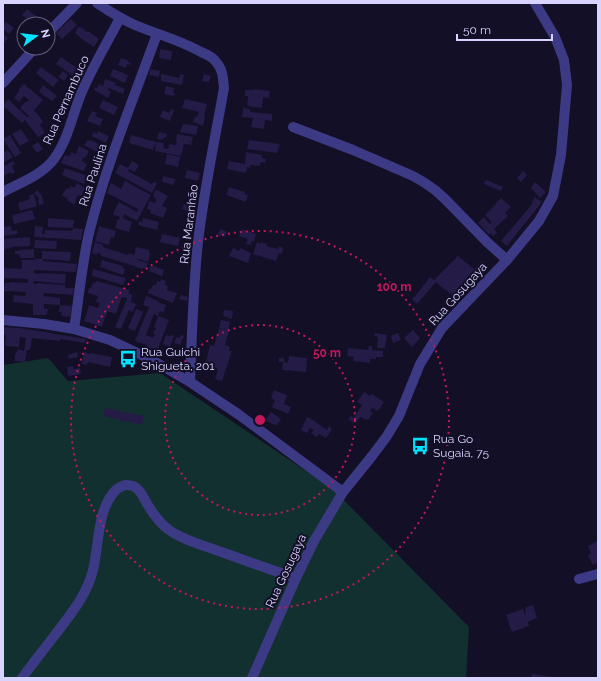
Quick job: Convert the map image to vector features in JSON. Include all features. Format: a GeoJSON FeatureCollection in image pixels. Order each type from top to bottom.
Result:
{"type":"FeatureCollection","features":[{"type":"Feature","properties":{"kind":"street"},"geometry":{"type":"LineString","coordinates":[[56,25],[77,3]]}},
{"type":"Feature","properties":{"kind":"street"},"geometry":{"type":"LineString","coordinates":[[97,3],[120,18],[157,34]]}},
{"type":"Feature","properties":{"kind":"street","name":"Rua Gosugaya"},"geometry":{"type":"LineString","coordinates":[[252,678],[314,541],[343,492],[387,436],[399,416],[420,364],[442,328],[507,260],[539,221],[553,196],[561,155],[567,85],[564,60],[555,37],[535,3]]}},
{"type":"Feature","properties":{"kind":"street","name":"Rua Pernambuco"},"geometry":{"type":"LineString","coordinates":[[3,192],[43,170],[54,159],[64,142],[82,93],[94,67],[120,18]]}},
{"type":"Feature","properties":{"kind":"street","name":"Rua Maranhão"},"geometry":{"type":"LineString","coordinates":[[157,34],[190,46],[206,54],[216,62],[221,70],[224,88],[198,241],[190,382]]}},
{"type":"Feature","properties":{"kind":"street","name":"Rua Paulina"},"geometry":{"type":"LineString","coordinates":[[74,329],[86,250],[95,211],[119,137],[157,34]]}},
{"type":"Feature","properties":{"kind":"street"},"geometry":{"type":"LineString","coordinates":[[3,83],[28,56]]}},
{"type":"Feature","properties":{"kind":"street"},"geometry":{"type":"LineString","coordinates":[[293,127],[353,150],[413,176],[425,183],[445,199],[507,260]]}},
{"type":"Feature","properties":{"kind":"street"},"geometry":{"type":"LineString","coordinates":[[3,320],[74,329],[110,340],[152,360],[190,382],[238,414],[343,492]]}},
{"type":"Feature","properties":{"kind":"street"},"geometry":{"type":"LineString","coordinates":[[22,678],[76,608],[86,590],[93,570],[101,522],[106,503],[114,492],[121,486],[128,485],[135,487],[140,492],[148,507],[159,520],[169,529],[190,541],[296,578]]}},
{"type":"Feature","properties":{"kind":"street"},"geometry":{"type":"LineString","coordinates":[[579,579],[598,574]]}},
{"type":"Feature","properties":{"kind":"green space"},"geometry":{"type":"Polygon","coordinates":[[[48,358],[68,381],[160,373],[333,489],[469,627],[466,678],[3,678],[3,365],[48,358]]]}},
{"type":"Feature","properties":{"kind":"building"},"geometry":{"type":"Polygon","coordinates":[[[27,9],[36,16],[23,16],[22,15],[27,9]]]}},
{"type":"Feature","properties":{"kind":"building"},"geometry":{"type":"Polygon","coordinates":[[[71,19],[77,25],[62,39],[56,33],[71,19]]]}},
{"type":"Feature","properties":{"kind":"building"},"geometry":{"type":"Polygon","coordinates":[[[6,22],[14,28],[9,34],[3,29],[3,25],[6,22]]]}},
{"type":"Feature","properties":{"kind":"building"},"geometry":{"type":"Polygon","coordinates":[[[79,27],[87,32],[88,31],[99,39],[94,47],[75,33],[77,30],[76,29],[79,27]]]}},
{"type":"Feature","properties":{"kind":"building"},"geometry":{"type":"Polygon","coordinates":[[[3,34],[8,38],[4,43],[3,42],[3,34]]]}},
{"type":"Feature","properties":{"kind":"building"},"geometry":{"type":"Polygon","coordinates":[[[160,49],[172,51],[171,60],[159,58],[160,49]]]}},
{"type":"Feature","properties":{"kind":"building"},"geometry":{"type":"Polygon","coordinates":[[[61,57],[80,70],[75,77],[56,64],[61,57]]]}},
{"type":"Feature","properties":{"kind":"building"},"geometry":{"type":"Polygon","coordinates":[[[121,58],[129,61],[128,62],[131,63],[130,65],[127,64],[126,68],[118,65],[121,58]]]}},
{"type":"Feature","properties":{"kind":"building"},"geometry":{"type":"Polygon","coordinates":[[[41,67],[59,80],[53,87],[36,73],[41,67]]]}},
{"type":"Feature","properties":{"kind":"building"},"geometry":{"type":"Polygon","coordinates":[[[113,69],[128,75],[125,83],[110,76],[113,69]]]}},
{"type":"Feature","properties":{"kind":"building"},"geometry":{"type":"Polygon","coordinates":[[[150,69],[160,71],[159,77],[149,75],[150,69]]]}},
{"type":"Feature","properties":{"kind":"building"},"geometry":{"type":"Polygon","coordinates":[[[63,71],[68,75],[64,81],[58,77],[63,71]]]}},
{"type":"Feature","properties":{"kind":"building"},"geometry":{"type":"Polygon","coordinates":[[[161,74],[179,78],[180,74],[184,75],[182,85],[161,81],[161,74]]]}},
{"type":"Feature","properties":{"kind":"building"},"geometry":{"type":"Polygon","coordinates":[[[204,74],[211,76],[209,82],[202,81],[204,74]]]}},
{"type":"Feature","properties":{"kind":"building"},"geometry":{"type":"Polygon","coordinates":[[[105,79],[116,83],[115,85],[125,89],[123,94],[109,88],[108,90],[111,92],[108,98],[94,90],[99,84],[103,86],[105,79]]]}},
{"type":"Feature","properties":{"kind":"building"},"geometry":{"type":"Polygon","coordinates":[[[24,84],[43,100],[34,110],[43,121],[40,125],[45,133],[38,137],[25,120],[22,123],[3,106],[8,99],[27,117],[29,116],[20,108],[26,101],[27,102],[29,100],[24,96],[19,102],[14,98],[19,91],[18,90],[24,84]]]}},
{"type":"Feature","properties":{"kind":"building"},"geometry":{"type":"Polygon","coordinates":[[[43,85],[57,96],[52,101],[39,92],[43,85]]]}},
{"type":"Feature","properties":{"kind":"building"},"geometry":{"type":"Polygon","coordinates":[[[166,86],[174,88],[174,96],[164,94],[166,86]]]}},
{"type":"Feature","properties":{"kind":"building"},"geometry":{"type":"Polygon","coordinates":[[[254,89],[270,91],[269,98],[263,97],[262,108],[247,106],[248,96],[245,96],[245,90],[254,89]]]}},
{"type":"Feature","properties":{"kind":"building"},"geometry":{"type":"Polygon","coordinates":[[[185,99],[207,104],[203,126],[193,122],[199,112],[182,108],[185,99]]]}},
{"type":"Feature","properties":{"kind":"building"},"geometry":{"type":"Polygon","coordinates":[[[103,100],[118,107],[114,115],[99,108],[103,100]]]}},
{"type":"Feature","properties":{"kind":"building"},"geometry":{"type":"Polygon","coordinates":[[[243,108],[250,109],[250,112],[272,114],[272,121],[265,120],[264,129],[251,127],[253,118],[242,117],[243,108]]]}},
{"type":"Feature","properties":{"kind":"building"},"geometry":{"type":"Polygon","coordinates":[[[171,109],[174,110],[170,121],[160,117],[163,110],[169,113],[171,109]]]}},
{"type":"Feature","properties":{"kind":"building"},"geometry":{"type":"Polygon","coordinates":[[[92,111],[97,113],[95,116],[103,119],[100,126],[87,121],[92,111]]]}},
{"type":"Feature","properties":{"kind":"building"},"geometry":{"type":"Polygon","coordinates":[[[183,124],[198,126],[196,135],[180,132],[183,124]]]}},
{"type":"Feature","properties":{"kind":"building"},"geometry":{"type":"Polygon","coordinates":[[[21,129],[29,141],[20,146],[12,134],[21,129]]]}},
{"type":"Feature","properties":{"kind":"building"},"geometry":{"type":"Polygon","coordinates":[[[98,131],[109,136],[106,143],[92,136],[94,132],[97,134],[98,131]]]}},
{"type":"Feature","properties":{"kind":"building"},"geometry":{"type":"Polygon","coordinates":[[[159,132],[167,134],[166,138],[164,137],[163,140],[157,139],[159,132]]]}},
{"type":"Feature","properties":{"kind":"building"},"geometry":{"type":"Polygon","coordinates":[[[177,134],[193,137],[191,145],[184,144],[181,156],[155,151],[156,142],[164,143],[163,148],[168,149],[169,144],[176,145],[177,134]]]}},
{"type":"Feature","properties":{"kind":"building"},"geometry":{"type":"Polygon","coordinates":[[[10,135],[21,153],[15,157],[3,139],[10,135]]]}},
{"type":"Feature","properties":{"kind":"building"},"geometry":{"type":"Polygon","coordinates":[[[131,135],[156,142],[153,150],[129,143],[131,135]]]}},
{"type":"Feature","properties":{"kind":"building"},"geometry":{"type":"Polygon","coordinates":[[[88,140],[101,145],[98,153],[84,145],[88,140]]]}},
{"type":"Feature","properties":{"kind":"building"},"geometry":{"type":"Polygon","coordinates":[[[249,140],[280,144],[277,153],[247,149],[249,140]]]}},
{"type":"Feature","properties":{"kind":"building"},"geometry":{"type":"Polygon","coordinates":[[[38,142],[43,149],[37,153],[32,146],[38,142]]]}},
{"type":"Feature","properties":{"kind":"building"},"geometry":{"type":"Polygon","coordinates":[[[79,146],[89,151],[85,158],[83,157],[82,161],[87,164],[84,171],[61,163],[65,155],[70,156],[71,152],[76,154],[79,146]]]}},
{"type":"Feature","properties":{"kind":"building"},"geometry":{"type":"Polygon","coordinates":[[[8,150],[13,157],[3,163],[3,153],[8,150]]]}},
{"type":"Feature","properties":{"kind":"building"},"geometry":{"type":"Polygon","coordinates":[[[246,152],[262,155],[262,158],[266,159],[265,163],[261,162],[260,166],[250,165],[250,168],[247,167],[246,173],[227,169],[229,161],[245,164],[246,152]]]}},
{"type":"Feature","properties":{"kind":"building"},"geometry":{"type":"Polygon","coordinates":[[[167,154],[180,157],[178,167],[165,164],[167,154]]]}},
{"type":"Feature","properties":{"kind":"building"},"geometry":{"type":"Polygon","coordinates":[[[13,161],[15,164],[12,166],[15,172],[11,174],[10,172],[4,176],[3,167],[13,161]]]}},
{"type":"Feature","properties":{"kind":"building"},"geometry":{"type":"Polygon","coordinates":[[[132,161],[139,165],[135,172],[129,169],[128,171],[152,184],[153,182],[157,183],[152,193],[115,173],[120,164],[128,168],[132,161]]]}},
{"type":"Feature","properties":{"kind":"building"},"geometry":{"type":"Polygon","coordinates":[[[65,168],[87,176],[84,184],[62,175],[65,168]]]}},
{"type":"Feature","properties":{"kind":"building"},"geometry":{"type":"Polygon","coordinates":[[[187,170],[200,173],[198,181],[185,178],[187,170]]]}},
{"type":"Feature","properties":{"kind":"building"},"geometry":{"type":"Polygon","coordinates":[[[523,171],[527,175],[521,182],[517,178],[523,171]]]}},
{"type":"Feature","properties":{"kind":"building"},"geometry":{"type":"Polygon","coordinates":[[[163,176],[175,179],[174,185],[162,182],[163,176]]]}},
{"type":"Feature","properties":{"kind":"building"},"geometry":{"type":"Polygon","coordinates":[[[486,180],[503,187],[501,191],[484,184],[486,180]]]}},
{"type":"Feature","properties":{"kind":"building"},"geometry":{"type":"Polygon","coordinates":[[[125,181],[151,195],[137,221],[124,214],[123,218],[132,222],[129,232],[115,228],[120,217],[113,215],[115,209],[119,202],[137,212],[138,209],[107,193],[111,183],[121,189],[125,181]]]}},
{"type":"Feature","properties":{"kind":"building"},"geometry":{"type":"Polygon","coordinates":[[[535,182],[546,192],[540,198],[531,188],[535,182]]]}},
{"type":"Feature","properties":{"kind":"building"},"geometry":{"type":"Polygon","coordinates":[[[77,183],[86,189],[81,196],[78,195],[74,205],[62,195],[67,188],[69,189],[71,186],[74,188],[77,183]]]}},
{"type":"Feature","properties":{"kind":"building"},"geometry":{"type":"Polygon","coordinates":[[[229,187],[245,192],[244,194],[248,195],[246,202],[226,195],[229,187]]]}},
{"type":"Feature","properties":{"kind":"building"},"geometry":{"type":"Polygon","coordinates":[[[37,190],[41,194],[44,204],[39,205],[38,197],[34,193],[37,190]]]}},
{"type":"Feature","properties":{"kind":"building"},"geometry":{"type":"Polygon","coordinates":[[[155,190],[168,196],[162,206],[167,208],[163,218],[150,213],[151,210],[147,209],[149,201],[155,203],[156,199],[153,196],[155,190]]]}},
{"type":"Feature","properties":{"kind":"building"},"geometry":{"type":"Polygon","coordinates":[[[34,194],[37,206],[20,211],[18,203],[30,199],[29,195],[34,194]]]}},
{"type":"Feature","properties":{"kind":"building"},"geometry":{"type":"Polygon","coordinates":[[[535,197],[542,202],[507,246],[501,241],[532,204],[535,197]]]}},
{"type":"Feature","properties":{"kind":"building"},"geometry":{"type":"Polygon","coordinates":[[[501,198],[511,207],[505,213],[508,216],[494,229],[497,233],[494,236],[490,233],[489,235],[478,223],[484,217],[490,224],[492,222],[485,215],[501,198]]]}},
{"type":"Feature","properties":{"kind":"building"},"geometry":{"type":"Polygon","coordinates":[[[184,204],[192,207],[190,212],[182,209],[184,204]]]}},
{"type":"Feature","properties":{"kind":"building"},"geometry":{"type":"Polygon","coordinates":[[[32,210],[35,219],[14,224],[12,215],[32,210]]]}},
{"type":"Feature","properties":{"kind":"building"},"geometry":{"type":"Polygon","coordinates":[[[48,218],[74,220],[73,228],[48,227],[48,218]]]}},
{"type":"Feature","properties":{"kind":"building"},"geometry":{"type":"Polygon","coordinates":[[[143,218],[159,222],[157,230],[138,225],[139,221],[142,222],[143,218]]]}},
{"type":"Feature","properties":{"kind":"building"},"geometry":{"type":"Polygon","coordinates":[[[11,226],[12,231],[17,230],[18,234],[3,236],[3,227],[11,226]]]}},
{"type":"Feature","properties":{"kind":"building"},"geometry":{"type":"Polygon","coordinates":[[[35,226],[43,227],[42,234],[45,234],[45,230],[72,231],[73,228],[83,229],[81,240],[34,237],[35,226]]]}},
{"type":"Feature","properties":{"kind":"building"},"geometry":{"type":"Polygon","coordinates":[[[99,226],[116,231],[114,238],[111,237],[109,245],[95,241],[99,226]]]}},
{"type":"Feature","properties":{"kind":"building"},"geometry":{"type":"Polygon","coordinates":[[[220,229],[227,232],[224,237],[218,235],[220,229]]]}},
{"type":"Feature","properties":{"kind":"building"},"geometry":{"type":"Polygon","coordinates":[[[242,229],[256,234],[254,242],[252,241],[251,245],[246,244],[248,239],[239,236],[242,229]]]}},
{"type":"Feature","properties":{"kind":"building"},"geometry":{"type":"Polygon","coordinates":[[[162,234],[180,238],[178,246],[160,242],[162,234]]]}},
{"type":"Feature","properties":{"kind":"building"},"geometry":{"type":"Polygon","coordinates":[[[30,237],[30,246],[11,247],[3,251],[3,239],[30,237]]]}},
{"type":"Feature","properties":{"kind":"building"},"geometry":{"type":"Polygon","coordinates":[[[35,240],[57,241],[56,249],[34,248],[35,240]]]}},
{"type":"Feature","properties":{"kind":"building"},"geometry":{"type":"Polygon","coordinates":[[[95,242],[103,245],[103,247],[128,255],[129,253],[134,255],[136,247],[149,250],[150,253],[148,262],[137,260],[148,263],[146,269],[101,256],[101,254],[97,253],[97,255],[92,253],[95,242]]]}},
{"type":"Feature","properties":{"kind":"building"},"geometry":{"type":"Polygon","coordinates":[[[257,242],[267,244],[266,246],[278,249],[279,246],[283,248],[282,254],[279,253],[276,261],[253,254],[257,242]]]}},
{"type":"Feature","properties":{"kind":"building"},"geometry":{"type":"Polygon","coordinates":[[[233,248],[239,251],[240,248],[251,253],[248,263],[229,256],[233,248]]]}},
{"type":"Feature","properties":{"kind":"building"},"geometry":{"type":"Polygon","coordinates":[[[34,249],[34,258],[20,258],[19,254],[15,254],[15,251],[34,249]]]}},
{"type":"Feature","properties":{"kind":"building"},"geometry":{"type":"Polygon","coordinates":[[[42,251],[71,252],[70,261],[43,259],[43,261],[77,264],[76,272],[34,270],[34,273],[39,274],[66,274],[65,284],[34,281],[34,284],[65,285],[65,288],[74,288],[73,295],[44,293],[43,296],[60,298],[60,305],[44,304],[44,309],[48,309],[47,315],[33,315],[33,304],[13,302],[14,295],[25,296],[26,292],[3,291],[3,286],[5,286],[5,283],[28,283],[28,279],[32,279],[3,278],[3,268],[22,269],[22,260],[42,259],[42,251]]]}},
{"type":"Feature","properties":{"kind":"building"},"geometry":{"type":"Polygon","coordinates":[[[458,256],[474,269],[482,261],[488,267],[457,300],[436,282],[417,304],[412,299],[415,296],[416,297],[430,277],[434,280],[458,256]]]}},
{"type":"Feature","properties":{"kind":"building"},"geometry":{"type":"Polygon","coordinates":[[[102,260],[123,266],[123,269],[125,269],[123,275],[100,267],[102,260]]]}},
{"type":"Feature","properties":{"kind":"building"},"geometry":{"type":"Polygon","coordinates":[[[151,265],[164,270],[162,276],[149,271],[151,265]]]}},
{"type":"Feature","properties":{"kind":"building"},"geometry":{"type":"Polygon","coordinates":[[[93,269],[126,278],[123,285],[92,276],[93,269]]]}},
{"type":"Feature","properties":{"kind":"building"},"geometry":{"type":"Polygon","coordinates":[[[161,279],[166,281],[165,285],[168,286],[167,290],[177,293],[173,303],[148,293],[149,289],[151,289],[153,285],[156,285],[157,281],[160,282],[161,279]]]}},
{"type":"Feature","properties":{"kind":"building"},"geometry":{"type":"Polygon","coordinates":[[[96,281],[130,290],[128,293],[132,295],[131,302],[136,304],[133,312],[129,310],[121,329],[115,327],[127,298],[122,297],[116,314],[107,311],[102,327],[84,321],[89,305],[98,308],[100,303],[96,302],[98,296],[88,293],[93,282],[96,283],[96,281]]]}},
{"type":"Feature","properties":{"kind":"building"},"geometry":{"type":"Polygon","coordinates":[[[181,295],[188,297],[187,301],[179,299],[181,295]]]}},
{"type":"Feature","properties":{"kind":"building"},"geometry":{"type":"Polygon","coordinates":[[[146,296],[166,305],[163,313],[160,311],[158,316],[169,320],[157,351],[146,346],[147,345],[135,341],[149,307],[143,305],[146,296]],[[154,314],[146,335],[153,338],[155,334],[153,333],[154,330],[156,330],[154,327],[158,316],[154,314]]]}},
{"type":"Feature","properties":{"kind":"building"},"geometry":{"type":"Polygon","coordinates":[[[60,305],[72,306],[70,317],[61,316],[62,312],[59,312],[60,305]]]}},
{"type":"Feature","properties":{"kind":"building"},"geometry":{"type":"Polygon","coordinates":[[[136,309],[143,312],[135,331],[128,328],[136,309]]]}},
{"type":"Feature","properties":{"kind":"building"},"geometry":{"type":"Polygon","coordinates":[[[224,310],[233,311],[232,319],[223,316],[224,310]]]}},
{"type":"Feature","properties":{"kind":"building"},"geometry":{"type":"Polygon","coordinates":[[[221,320],[230,322],[228,330],[219,328],[221,320]]]}},
{"type":"Feature","properties":{"kind":"building"},"geometry":{"type":"Polygon","coordinates":[[[3,327],[20,328],[86,339],[85,343],[60,339],[60,341],[32,338],[30,350],[27,350],[25,362],[15,361],[15,355],[18,349],[24,351],[26,338],[20,337],[19,347],[5,346],[6,335],[3,335],[3,327]]]}},
{"type":"Feature","properties":{"kind":"building"},"geometry":{"type":"Polygon","coordinates":[[[219,328],[229,331],[225,345],[230,347],[229,351],[232,351],[222,381],[215,379],[218,369],[205,366],[210,345],[214,346],[219,328]]]}},
{"type":"Feature","properties":{"kind":"building"},"geometry":{"type":"Polygon","coordinates":[[[413,330],[420,338],[412,347],[404,338],[413,330]]]}},
{"type":"Feature","properties":{"kind":"building"},"geometry":{"type":"Polygon","coordinates":[[[375,333],[387,335],[385,348],[377,348],[378,337],[374,336],[375,333]]]}},
{"type":"Feature","properties":{"kind":"building"},"geometry":{"type":"Polygon","coordinates":[[[398,333],[401,340],[393,343],[391,336],[398,333]]]}},
{"type":"Feature","properties":{"kind":"building"},"geometry":{"type":"Polygon","coordinates":[[[166,335],[174,336],[170,347],[163,344],[166,335]]]}},
{"type":"Feature","properties":{"kind":"building"},"geometry":{"type":"Polygon","coordinates":[[[181,335],[184,336],[180,345],[174,343],[176,337],[179,338],[181,335]]]}},
{"type":"Feature","properties":{"kind":"building"},"geometry":{"type":"Polygon","coordinates":[[[369,346],[372,346],[372,350],[383,351],[383,357],[370,359],[370,363],[353,361],[354,357],[347,356],[348,348],[368,350],[369,346]]]}},
{"type":"Feature","properties":{"kind":"building"},"geometry":{"type":"Polygon","coordinates":[[[77,352],[78,357],[69,359],[68,355],[77,352]]]}},
{"type":"Feature","properties":{"kind":"building"},"geometry":{"type":"Polygon","coordinates":[[[84,352],[112,357],[110,367],[88,362],[87,365],[82,364],[84,352]]]}},
{"type":"Feature","properties":{"kind":"building"},"geometry":{"type":"Polygon","coordinates":[[[289,356],[307,358],[306,372],[282,370],[283,362],[279,362],[279,358],[284,358],[284,362],[288,363],[289,356]]]}},
{"type":"Feature","properties":{"kind":"building"},"geometry":{"type":"Polygon","coordinates":[[[73,366],[73,369],[80,368],[81,374],[68,376],[67,367],[73,366]]]}},
{"type":"Feature","properties":{"kind":"building"},"geometry":{"type":"Polygon","coordinates":[[[274,390],[287,395],[284,404],[291,407],[288,414],[272,407],[275,400],[271,398],[274,390]]]}},
{"type":"Feature","properties":{"kind":"building"},"geometry":{"type":"Polygon","coordinates":[[[364,392],[370,396],[372,394],[384,402],[378,411],[372,408],[370,411],[373,413],[368,420],[360,417],[357,422],[355,420],[354,423],[348,419],[351,416],[354,418],[362,405],[357,402],[364,392]]]}},
{"type":"Feature","properties":{"kind":"building"},"geometry":{"type":"Polygon","coordinates":[[[105,408],[144,416],[142,425],[103,416],[105,408]]]}},
{"type":"Feature","properties":{"kind":"building"},"geometry":{"type":"Polygon","coordinates":[[[271,412],[281,419],[277,426],[265,420],[271,412]]]}},
{"type":"Feature","properties":{"kind":"building"},"geometry":{"type":"Polygon","coordinates":[[[307,417],[327,430],[329,426],[332,429],[326,438],[319,434],[317,437],[311,433],[314,430],[310,428],[307,433],[301,430],[307,417]]]}},
{"type":"Feature","properties":{"kind":"building"},"geometry":{"type":"Polygon","coordinates":[[[598,541],[598,562],[593,565],[588,556],[591,553],[588,546],[598,541]]]}},
{"type":"Feature","properties":{"kind":"building"},"geometry":{"type":"Polygon","coordinates":[[[533,605],[537,618],[528,622],[529,626],[512,632],[506,615],[523,609],[526,615],[525,608],[533,605]]]}},
{"type":"Feature","properties":{"kind":"building"},"geometry":{"type":"Polygon","coordinates":[[[532,674],[553,677],[553,678],[531,678],[532,674]]]}},
{"type":"Feature","properties":{"kind":"place","name":"Rua Guichi Shigueta, 201"},"geometry":{"type":"Point","coordinates":[128,359]}},
{"type":"Feature","properties":{"kind":"place","name":"Rua Go Sugaia, 75"},"geometry":{"type":"Point","coordinates":[420,446]}}]}
